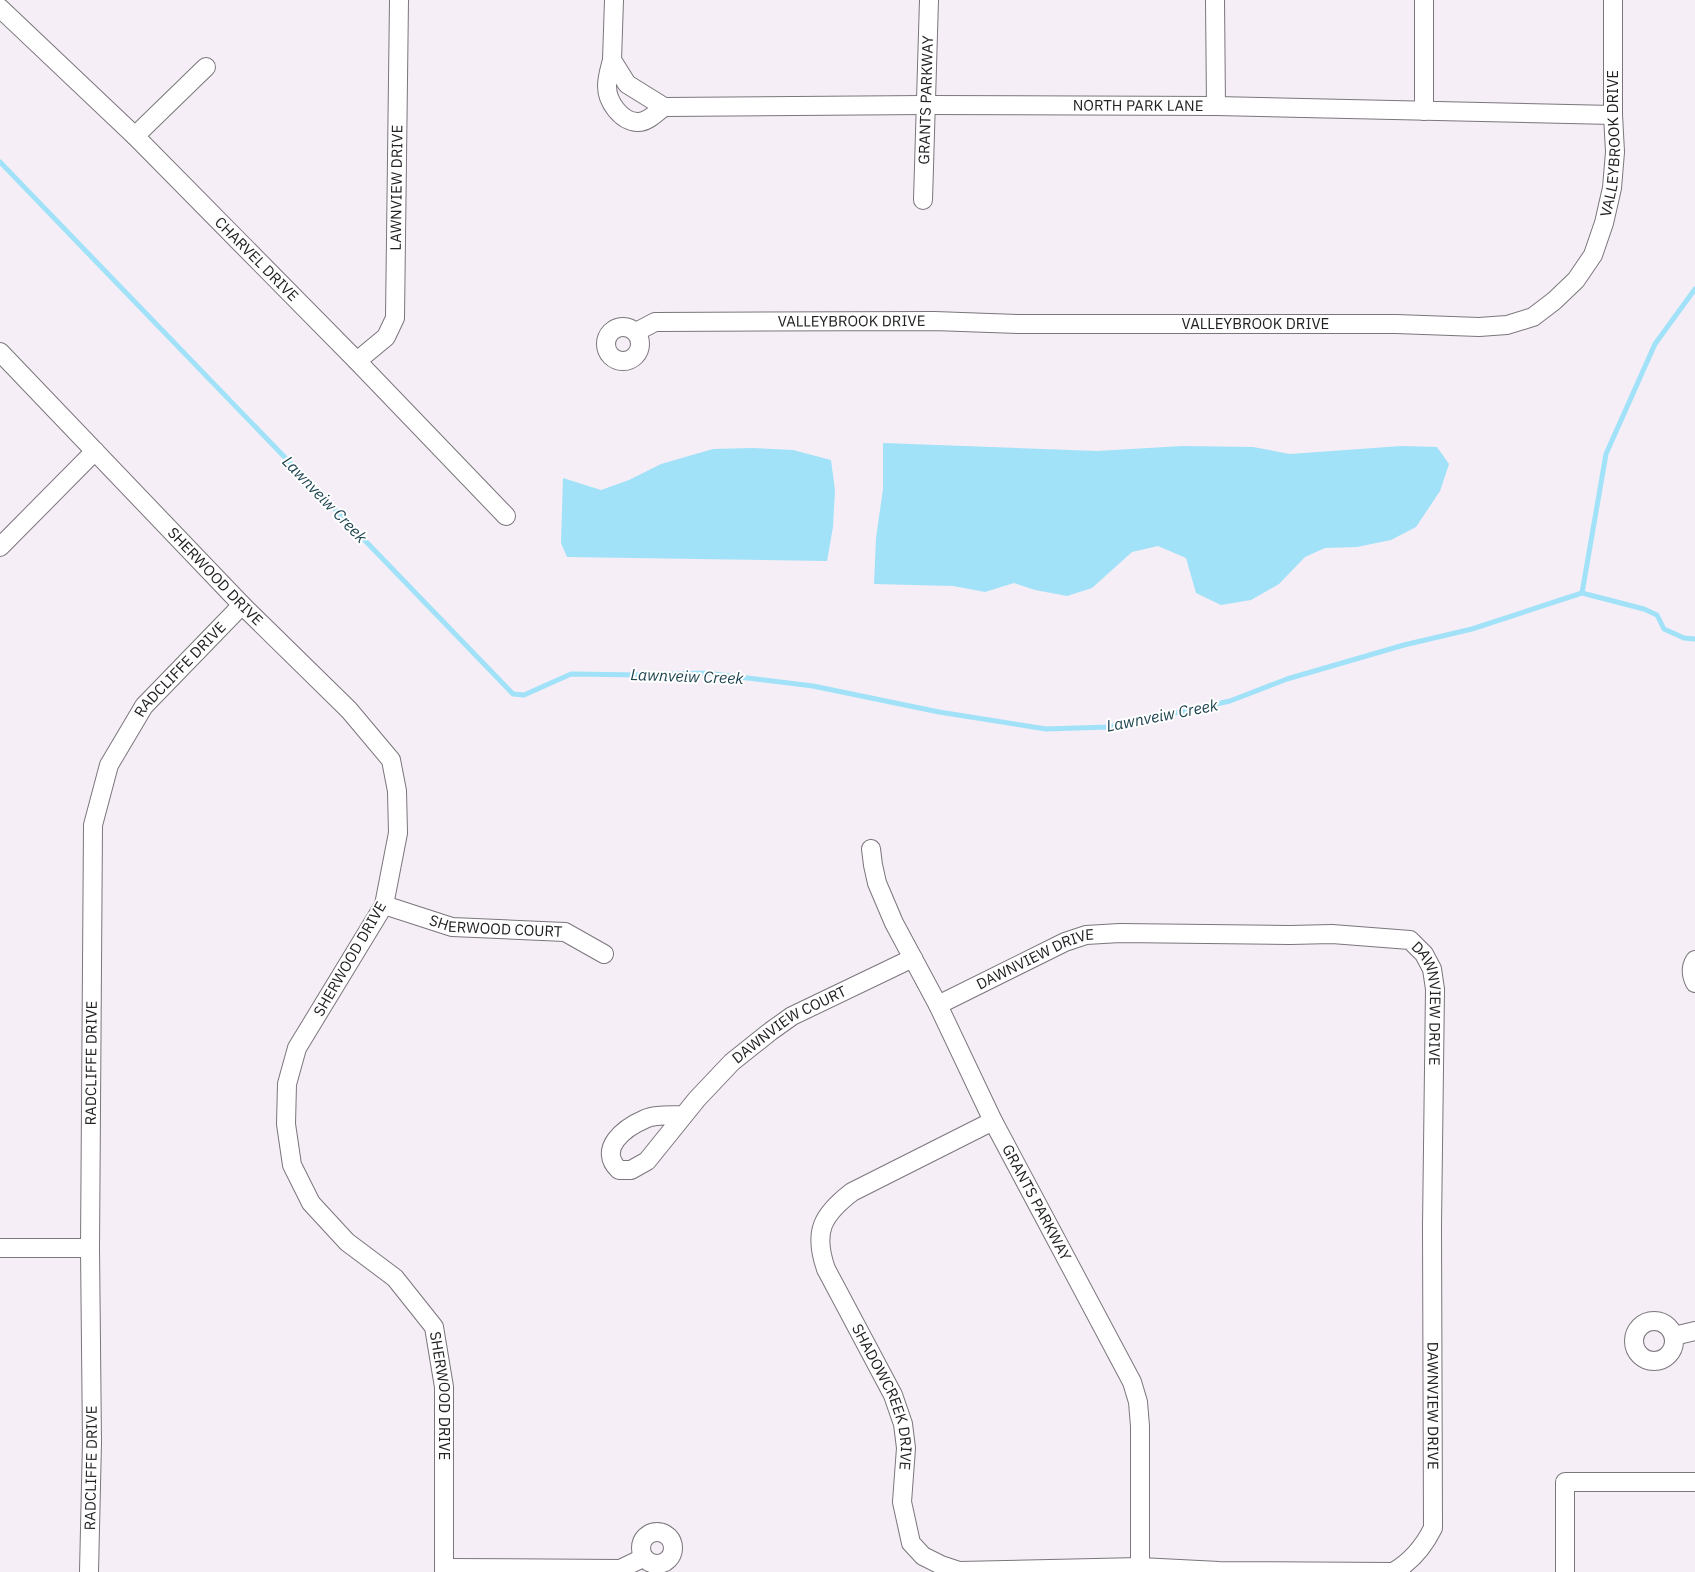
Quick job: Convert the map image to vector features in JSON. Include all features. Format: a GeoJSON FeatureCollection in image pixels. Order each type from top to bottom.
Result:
{"type":"FeatureCollection","features":[{"type":"Feature","properties":{"kind":"street","name":"LAWNVIEW DRIVE"},"geometry":{"type":"LineString","coordinates":[[358,361],[386,337],[395,318],[399,0]]}},
{"type":"Feature","properties":{"kind":"street"},"geometry":{"type":"LineString","coordinates":[[612,60],[627,84],[664,107],[645,120],[637,122],[626,118],[615,109],[609,99],[607,88],[612,60],[614,0]]}},
{"type":"Feature","properties":{"kind":"street","name":"GRANTS PARKWAY"},"geometry":{"type":"LineString","coordinates":[[923,200],[929,0]]}},
{"type":"Feature","properties":{"kind":"street"},"geometry":{"type":"LineString","coordinates":[[1215,0],[1216,106]]}},
{"type":"Feature","properties":{"kind":"street"},"geometry":{"type":"LineString","coordinates":[[1424,0],[1424,111]]}},
{"type":"Feature","properties":{"kind":"street","name":"VALLEYBROOK DRIVE"},"geometry":{"type":"LineString","coordinates":[[636,332],[655,322],[934,321],[1018,324],[1396,324],[1479,326],[1507,325],[1533,317],[1554,302],[1576,280],[1593,255],[1604,223],[1612,188],[1615,152],[1613,115],[1613,0]]}},
{"type":"Feature","properties":{"kind":"street","name":"CHARVEL DRIVE"},"geometry":{"type":"LineString","coordinates":[[0,8],[136,136],[358,361],[506,516]]}},
{"type":"Feature","properties":{"kind":"street"},"geometry":{"type":"LineString","coordinates":[[136,136],[206,67]]}},
{"type":"Feature","properties":{"kind":"street","name":"NORTH PARK LANE"},"geometry":{"type":"LineString","coordinates":[[664,107],[925,105],[1216,106],[1613,115]]}},
{"type":"Feature","properties":{"kind":"street","name":"SHERWOOD DRIVE"},"geometry":{"type":"LineString","coordinates":[[0,352],[242,605],[349,710],[391,760],[397,791],[398,833],[384,905],[297,1048],[287,1084],[286,1124],[292,1165],[311,1203],[347,1242],[395,1278],[434,1327],[444,1387],[444,1570]]}},
{"type":"Feature","properties":{"kind":"street"},"geometry":{"type":"LineString","coordinates":[[0,547],[95,451]]}},
{"type":"Feature","properties":{"kind":"street","name":"RADCLIFFE DRIVE"},"geometry":{"type":"LineString","coordinates":[[89,1572],[92,1442],[90,1248],[93,825],[109,765],[144,706],[242,605]]}},
{"type":"Feature","properties":{"kind":"street","name":"GRANTS PARKWAY"},"geometry":{"type":"LineString","coordinates":[[871,849],[877,883],[894,923],[938,1005],[993,1121],[1132,1382],[1138,1402],[1140,1426],[1140,1570]]}},
{"type":"Feature","properties":{"kind":"street","name":"SHERWOOD COURT"},"geometry":{"type":"LineString","coordinates":[[384,905],[452,927],[565,932],[604,954]]}},
{"type":"Feature","properties":{"kind":"street","name":"DAWNVIEW DRIVE"},"geometry":{"type":"LineString","coordinates":[[938,1005],[1039,954],[1086,935],[1120,933],[1351,935],[1410,940],[1424,954],[1432,969],[1435,989],[1432,1226],[1434,1512],[1433,1528],[1426,1542],[1406,1565],[1393,1572]]}},
{"type":"Feature","properties":{"kind":"street","name":"DAWNVIEW COURT"},"geometry":{"type":"LineString","coordinates":[[684,1115],[732,1062],[792,1016],[913,958]]}},
{"type":"Feature","properties":{"kind":"street"},"geometry":{"type":"LineString","coordinates":[[1695,960],[1691,970],[1695,983]]}},
{"type":"Feature","properties":{"kind":"street","name":"SHADOWCREEK DRIVE"},"geometry":{"type":"LineString","coordinates":[[993,1121],[852,1192],[838,1202],[829,1214],[822,1227],[819,1240],[826,1269],[893,1394],[903,1424],[906,1448],[902,1502],[912,1543],[923,1556],[941,1566],[959,1571],[1393,1572]]}},
{"type":"Feature","properties":{"kind":"street"},"geometry":{"type":"LineString","coordinates":[[0,1248],[90,1248]]}},
{"type":"Feature","properties":{"kind":"street"},"geometry":{"type":"LineString","coordinates":[[1674,1336],[1695,1331]]}},
{"type":"Feature","properties":{"kind":"street"},"geometry":{"type":"LineString","coordinates":[[1565,1572],[1565,1482],[1695,1482]]}},
{"type":"Feature","properties":{"kind":"street"},"geometry":{"type":"LineString","coordinates":[[444,1570],[620,1569],[643,1558]]}},
{"type":"Feature","properties":{"kind":"water"},"geometry":{"type":"Polygon","coordinates":[[[883,443],[1097,451],[1182,446],[1253,447],[1290,454],[1401,446],[1437,447],[1449,464],[1440,491],[1416,527],[1391,540],[1357,547],[1325,548],[1305,557],[1279,584],[1251,600],[1221,605],[1196,593],[1186,558],[1158,546],[1132,552],[1092,588],[1067,596],[1035,590],[1014,583],[985,592],[953,586],[874,584],[876,538],[883,489],[883,443]]]}},
{"type":"Feature","properties":{"kind":"water"},"geometry":{"type":"Polygon","coordinates":[[[713,449],[793,450],[831,460],[835,490],[833,527],[827,561],[567,557],[561,543],[563,478],[601,490],[629,480],[661,464],[713,449]]]}},
{"type":"Feature","properties":{"kind":"waterway","name":"Lawnveiw Creek"},"geometry":{"type":"LineString","coordinates":[[0,162],[513,694],[524,695],[571,674],[642,675],[706,673],[813,686],[939,712],[1046,729],[1109,727],[1230,701],[1287,679],[1404,645],[1472,629],[1582,593]]}},
{"type":"Feature","properties":{"kind":"waterway"},"geometry":{"type":"LineString","coordinates":[[1582,593],[1606,454],[1655,344],[1695,289]]}},
{"type":"Feature","properties":{"kind":"waterway"},"geometry":{"type":"LineString","coordinates":[[1582,593],[1644,609],[1657,615],[1664,629],[1684,638],[1695,639]]}}]}
